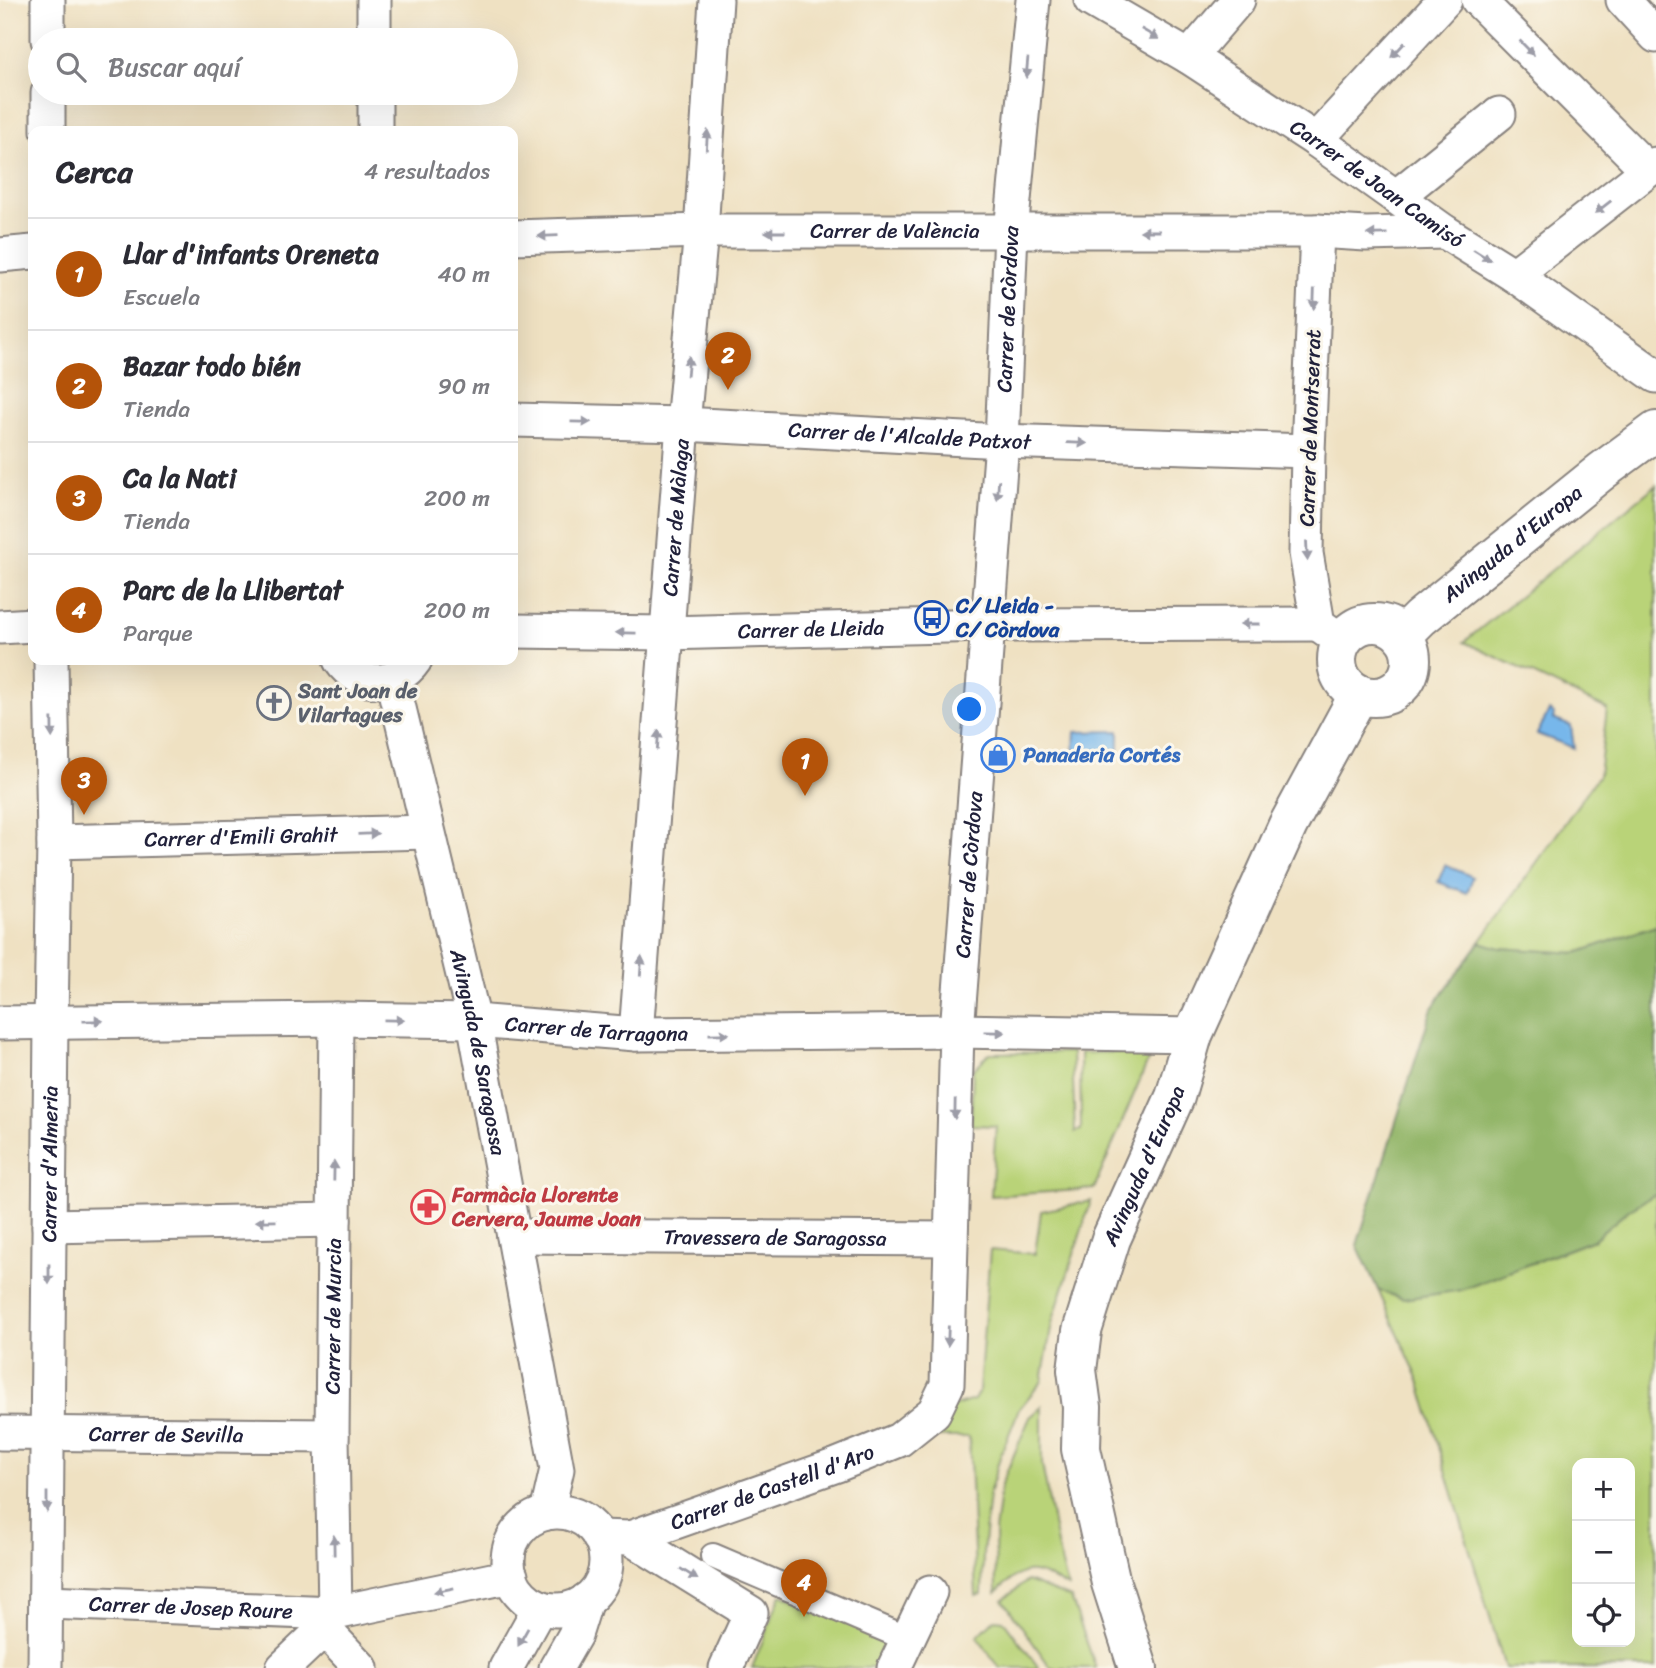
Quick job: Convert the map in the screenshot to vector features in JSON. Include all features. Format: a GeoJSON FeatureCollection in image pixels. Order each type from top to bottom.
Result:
{"type":"FeatureCollection","features":[{"type":"Feature","properties":{"kind":"street"},"geometry":{"type":"LineString","coordinates":[[48,0],[48,28]]}},
{"type":"Feature","properties":{"kind":"street"},"geometry":{"type":"LineString","coordinates":[[374,0],[374,28]]}},
{"type":"Feature","properties":{"kind":"street","name":"Carrer de Màlaga"},"geometry":{"type":"LineString","coordinates":[[636,1034],[666,633],[701,231],[716,0]]}},
{"type":"Feature","properties":{"kind":"street","name":"Carrer de Còrdova"},"geometry":{"type":"LineString","coordinates":[[934,1412],[947,1385],[957,1031],[1002,441],[1011,232],[1033,0]]}},
{"type":"Feature","properties":{"kind":"street","name":"Carrer de Joan Camisó"},"geometry":{"type":"LineString","coordinates":[[1091,0],[1189,57],[1315,140],[1445,232],[1514,275],[1656,376]]}},
{"type":"Feature","properties":{"kind":"street"},"geometry":{"type":"LineString","coordinates":[[1189,57],[1238,0]]}},
{"type":"Feature","properties":{"kind":"street"},"geometry":{"type":"LineString","coordinates":[[1315,140],[1445,0]]}},
{"type":"Feature","properties":{"kind":"street"},"geometry":{"type":"LineString","coordinates":[[1478,0],[1652,167],[1514,275]]}},
{"type":"Feature","properties":{"kind":"street"},"geometry":{"type":"LineString","coordinates":[[1623,0],[1656,36]]}},
{"type":"Feature","properties":{"kind":"street"},"geometry":{"type":"LineString","coordinates":[[48,105],[48,126]]}},
{"type":"Feature","properties":{"kind":"street"},"geometry":{"type":"LineString","coordinates":[[375,105],[375,126]]}},
{"type":"Feature","properties":{"kind":"street"},"geometry":{"type":"LineString","coordinates":[[1396,197],[1499,114]]}},
{"type":"Feature","properties":{"kind":"street","name":"Carrer de València"},"geometry":{"type":"LineString","coordinates":[[518,237],[701,231],[1317,231],[1366,234],[1445,232]]}},
{"type":"Feature","properties":{"kind":"street","name":"Carrer de Montserrat"},"geometry":{"type":"LineString","coordinates":[[1317,231],[1306,553],[1330,633]]}},
{"type":"Feature","properties":{"kind":"street"},"geometry":{"type":"LineString","coordinates":[[0,255],[28,252]]}},
{"type":"Feature","properties":{"kind":"street","name":"Carrer de l'Alcalde Patxot"},"geometry":{"type":"LineString","coordinates":[[518,420],[1308,451]]}},
{"type":"Feature","properties":{"kind":"street","name":"Avinguda d'Europa"},"geometry":{"type":"LineString","coordinates":[[1402,636],[1431,609],[1623,454],[1656,431]]}},
{"type":"Feature","properties":{"kind":"street"},"geometry":{"type":"LineString","coordinates":[[1374,623],[1389,626],[1402,636],[1411,660],[1404,682],[1385,696],[1374,697],[1359,694],[1346,685],[1340,675],[1330,633],[1374,623]]}},
{"type":"Feature","properties":{"kind":"street"},"geometry":{"type":"LineString","coordinates":[[0,627],[28,625]]}},
{"type":"Feature","properties":{"kind":"street","name":"Carrer de Lleida"},"geometry":{"type":"LineString","coordinates":[[518,631],[666,633],[988,625],[1330,633]]}},
{"type":"Feature","properties":{"kind":"street","name":"Carrer d'Almeria"},"geometry":{"type":"LineString","coordinates":[[46,1668],[54,842],[51,665]]}},
{"type":"Feature","properties":{"kind":"street"},"geometry":{"type":"LineString","coordinates":[[343,665],[360,678],[376,681],[403,670]]}},
{"type":"Feature","properties":{"kind":"street","name":"Avinguda de Saragossa"},"geometry":{"type":"LineString","coordinates":[[403,670],[428,832],[474,1021],[557,1469],[589,1526]]}},
{"type":"Feature","properties":{"kind":"street","name":"Avinguda d'Europa"},"geometry":{"type":"LineString","coordinates":[[1138,1668],[1111,1583],[1082,1449],[1082,1406],[1077,1370],[1082,1331],[1111,1239],[1175,1097],[1193,1035],[1288,825],[1359,694]]}},
{"type":"Feature","properties":{"kind":"street","name":"Carrer d'Emili Grahit"},"geometry":{"type":"LineString","coordinates":[[54,842],[428,832]]}},
{"type":"Feature","properties":{"kind":"street","name":"Carrer de Tarragona"},"geometry":{"type":"LineString","coordinates":[[0,1023],[336,1019],[474,1021],[636,1034],[957,1031],[1193,1035]]}},
{"type":"Feature","properties":{"kind":"street","name":"Carrer de Murcia"},"geometry":{"type":"LineString","coordinates":[[329,1621],[336,1019]]}},
{"type":"Feature","properties":{"kind":"street"},"geometry":{"type":"LineString","coordinates":[[49,1226],[334,1220]]}},
{"type":"Feature","properties":{"kind":"street","name":"Travessera de Saragossa"},"geometry":{"type":"LineString","coordinates":[[514,1236],[951,1239]]}},
{"type":"Feature","properties":{"kind":"street","name":"Carrer de Castell d'Aro"},"geometry":{"type":"LineString","coordinates":[[589,1526],[837,1465],[899,1440],[934,1412]]}},
{"type":"Feature","properties":{"kind":"street","name":"Carrer de Sevilla"},"geometry":{"type":"LineString","coordinates":[[0,1433],[332,1436]]}},
{"type":"Feature","properties":{"kind":"street"},"geometry":{"type":"LineString","coordinates":[[589,1526],[604,1550],[604,1571],[596,1590],[586,1600],[564,1609],[540,1607],[522,1595],[511,1576],[509,1552],[515,1536],[525,1524],[589,1526],[751,1613],[726,1668]]}},
{"type":"Feature","properties":{"kind":"street"},"geometry":{"type":"LineString","coordinates":[[713,1556],[901,1653],[930,1592]]}},
{"type":"Feature","properties":{"kind":"street"},"geometry":{"type":"LineString","coordinates":[[283,1668],[329,1621],[511,1576]]}},
{"type":"Feature","properties":{"kind":"street"},"geometry":{"type":"LineString","coordinates":[[556,1668],[575,1635],[586,1600]]}},
{"type":"Feature","properties":{"kind":"street","name":"Carrer de Josep Roure"},"geometry":{"type":"LineString","coordinates":[[46,1602],[329,1621]]}},
{"type":"Feature","properties":{"kind":"street"},"geometry":{"type":"LineString","coordinates":[[506,1668],[540,1607]]}},
{"type":"Feature","properties":{"kind":"street"},"geometry":{"type":"LineString","coordinates":[[329,1621],[361,1668]]}},
{"type":"Feature","properties":{"kind":"green space"},"geometry":{"type":"Polygon","coordinates":[[[1656,485],[1656,925],[1577,953],[1499,948],[1480,942],[1599,775],[1607,709],[1464,642],[1656,485]]]}},
{"type":"Feature","properties":{"kind":"green space"},"geometry":{"type":"Polygon","coordinates":[[[1656,925],[1656,1194],[1630,1209],[1593,1240],[1461,1290],[1403,1299],[1378,1290],[1357,1245],[1432,1008],[1480,942],[1500,948],[1577,953],[1656,925]]]}},
{"type":"Feature","properties":{"kind":"green space"},"geometry":{"type":"Polygon","coordinates":[[[1152,1051],[1094,1189],[991,1196],[996,1126],[971,1125],[973,1070],[990,1053],[1072,1052],[1075,1132],[1081,1130],[1080,1053],[1152,1051]]]}},
{"type":"Feature","properties":{"kind":"green space"},"geometry":{"type":"Polygon","coordinates":[[[1656,1194],[1656,1668],[1505,1668],[1419,1380],[1378,1290],[1403,1299],[1461,1290],[1593,1240],[1630,1209],[1656,1194]]]}},
{"type":"Feature","properties":{"kind":"green space"},"geometry":{"type":"Polygon","coordinates":[[[1091,1201],[1052,1323],[1042,1381],[1019,1409],[989,1494],[982,1594],[976,1596],[969,1437],[939,1437],[951,1407],[974,1400],[979,1391],[990,1250],[1035,1254],[1041,1211],[1091,1201]]]}},
{"type":"Feature","properties":{"kind":"green space"},"geometry":{"type":"Polygon","coordinates":[[[1042,1407],[1042,1464],[1058,1550],[1068,1587],[1046,1576],[1030,1572],[1015,1577],[996,1593],[995,1531],[1001,1485],[1030,1417],[1042,1407]]]}},
{"type":"Feature","properties":{"kind":"green space"},"geometry":{"type":"Polygon","coordinates":[[[1027,1581],[1071,1598],[1096,1668],[1051,1668],[1003,1600],[1027,1581]]]}},
{"type":"Feature","properties":{"kind":"green space"},"geometry":{"type":"Polygon","coordinates":[[[781,1594],[889,1640],[875,1668],[752,1668],[781,1594]]]}},
{"type":"Feature","properties":{"kind":"green space"},"geometry":{"type":"Polygon","coordinates":[[[995,1619],[1003,1620],[1039,1668],[1000,1668],[977,1637],[995,1619]]]}},
{"type":"Feature","properties":{"kind":"water"},"geometry":{"type":"Polygon","coordinates":[[[1549,711],[1554,714],[1553,719],[1571,726],[1574,748],[1537,734],[1549,711]]]}},
{"type":"Feature","properties":{"kind":"water"},"geometry":{"type":"Polygon","coordinates":[[[1119,731],[1119,750],[1074,751],[1075,732],[1119,731]]]}},
{"type":"Feature","properties":{"kind":"water"},"geometry":{"type":"Polygon","coordinates":[[[1445,865],[1473,877],[1467,893],[1438,882],[1445,865]]]}},
{"type":"Feature","properties":{"kind":"place","name":"Bazar todo bién"},"geometry":{"type":"Point","coordinates":[728,390]}},
{"type":"Feature","properties":{"kind":"place","name":"C/ Lleida - C/ Còrdova"},"geometry":{"type":"Point","coordinates":[932,618]}},
{"type":"Feature","properties":{"kind":"place","name":"Sant Joan de Vilartagues"},"geometry":{"type":"Point","coordinates":[274,703]}},
{"type":"Feature","properties":{"kind":"place","name":"Panaderia Cortés"},"geometry":{"type":"Point","coordinates":[998,755]}},
{"type":"Feature","properties":{"kind":"place","name":"Llar d'infants Oreneta"},"geometry":{"type":"Point","coordinates":[805,796]}},
{"type":"Feature","properties":{"kind":"place","name":"Ca la Nati"},"geometry":{"type":"Point","coordinates":[84,815]}},
{"type":"Feature","properties":{"kind":"place","name":"Farmàcia Llorente Cervera, Jaume Joan"},"geometry":{"type":"Point","coordinates":[428,1207]}},
{"type":"Feature","properties":{"kind":"place","name":"Parc de la Llibertat"},"geometry":{"type":"Point","coordinates":[804,1617]}}]}
